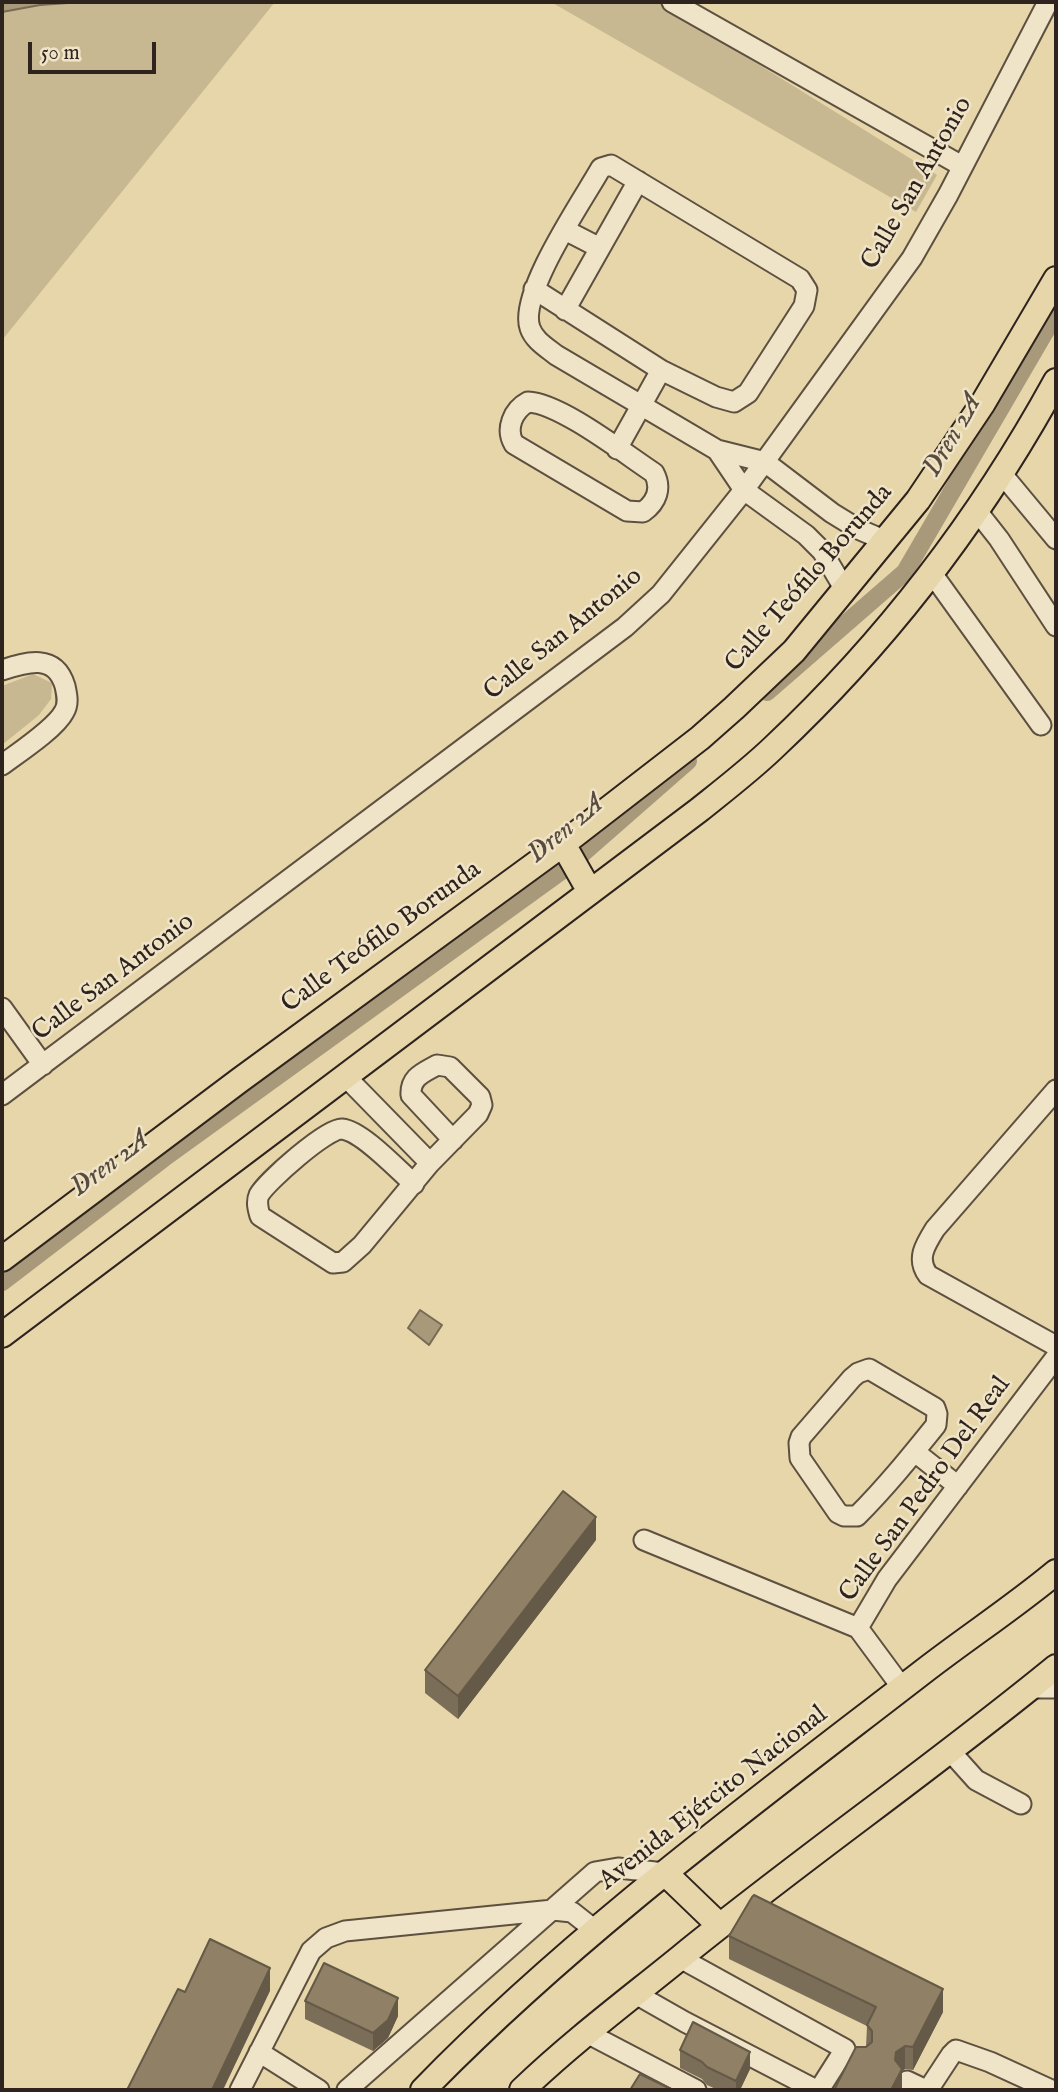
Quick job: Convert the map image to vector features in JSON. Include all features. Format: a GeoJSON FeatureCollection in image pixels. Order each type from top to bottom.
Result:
{"type":"FeatureCollection","features":[{"type":"Feature","properties":{"kind":"main road","name":"Calle Teófilo Borunda"},"geometry":{"type":"LineString","coordinates":[[2,1259],[240,1080],[566,848],[734,709],[794,651],[886,541],[953,451],[1056,279]]}},
{"type":"Feature","properties":{"kind":"main road"},"geometry":{"type":"LineString","coordinates":[[2,1335],[345,1076],[586,885],[699,810],[774,748],[870,647],[931,572],[1002,474],[1056,381]]}},
{"type":"Feature","properties":{"kind":"main road"},"geometry":{"type":"LineString","coordinates":[[566,848],[586,885]]}},
{"type":"Feature","properties":{"kind":"main road","name":"Avenida Ejército Nacional"},"geometry":{"type":"LineString","coordinates":[[423,2090],[467,2045],[665,1872],[1056,1572]]}},
{"type":"Feature","properties":{"kind":"main road"},"geometry":{"type":"LineString","coordinates":[[522,2090],[634,1993],[719,1925],[950,1751],[1056,1667]]}},
{"type":"Feature","properties":{"kind":"main road"},"geometry":{"type":"LineString","coordinates":[[665,1872],[719,1925]]}},
{"type":"Feature","properties":{"kind":"street"},"geometry":{"type":"LineString","coordinates":[[672,2],[962,166]]}},
{"type":"Feature","properties":{"kind":"street","name":"Calle San Antonio"},"geometry":{"type":"LineString","coordinates":[[2,1095],[625,627],[661,594],[765,462],[912,258],[1048,2]]}},
{"type":"Feature","properties":{"kind":"street"},"geometry":{"type":"LineString","coordinates":[[534,289],[661,370],[716,397],[734,402],[748,393],[804,306],[807,290],[800,279],[611,165],[601,168],[534,289],[528,317],[530,330],[538,341],[555,355],[641,407],[717,450],[765,462],[832,513],[858,529],[886,541]]}},
{"type":"Feature","properties":{"kind":"street"},"geometry":{"type":"LineString","coordinates":[[565,310],[638,181]]}},
{"type":"Feature","properties":{"kind":"street"},"geometry":{"type":"LineString","coordinates":[[565,230],[600,248]]}},
{"type":"Feature","properties":{"kind":"street"},"geometry":{"type":"LineString","coordinates":[[617,449],[661,370]]}},
{"type":"Feature","properties":{"kind":"street"},"geometry":{"type":"LineString","coordinates":[[528,402],[539,402],[562,413],[617,449],[654,472],[658,480],[659,490],[655,499],[643,512],[627,511],[522,451],[510,438],[511,421],[520,406],[528,402]]}},
{"type":"Feature","properties":{"kind":"street"},"geometry":{"type":"LineString","coordinates":[[717,450],[744,490],[806,536],[821,551],[845,590]]}},
{"type":"Feature","properties":{"kind":"street"},"geometry":{"type":"LineString","coordinates":[[1002,474],[1056,539]]}},
{"type":"Feature","properties":{"kind":"street"},"geometry":{"type":"LineString","coordinates":[[976,511],[999,539],[1056,626]]}},
{"type":"Feature","properties":{"kind":"street"},"geometry":{"type":"LineString","coordinates":[[931,572],[1041,724]]}},
{"type":"Feature","properties":{"kind":"street"},"geometry":{"type":"LineString","coordinates":[[2,670],[22,664],[50,664],[62,676],[68,696],[65,712],[2,765]]}},
{"type":"Feature","properties":{"kind":"street"},"geometry":{"type":"LineString","coordinates":[[2,1009],[43,1065]]}},
{"type":"Feature","properties":{"kind":"street"},"geometry":{"type":"LineString","coordinates":[[345,1076],[430,1163]]}},
{"type":"Feature","properties":{"kind":"street"},"geometry":{"type":"LineString","coordinates":[[1056,1090],[935,1229],[921,1260],[928,1275],[1056,1346]]}},
{"type":"Feature","properties":{"kind":"street"},"geometry":{"type":"LineString","coordinates":[[414,1184],[360,1138],[344,1129],[336,1128],[299,1156],[260,1194],[258,1209],[260,1216],[337,1264],[349,1258],[362,1245],[414,1184],[430,1163],[453,1140]]}},
{"type":"Feature","properties":{"kind":"street","name":"Calle San Pedro Del Real"},"geometry":{"type":"LineString","coordinates":[[902,1689],[858,1628],[887,1579],[1056,1357]]}},
{"type":"Feature","properties":{"kind":"street"},"geometry":{"type":"LineString","coordinates":[[869,1369],[935,1408],[936,1425],[915,1452],[858,1516],[851,1517],[838,1513],[800,1458],[799,1443],[801,1437],[852,1378],[862,1370],[869,1369]]}},
{"type":"Feature","properties":{"kind":"street"},"geometry":{"type":"LineString","coordinates":[[915,1452],[958,1486]]}},
{"type":"Feature","properties":{"kind":"street"},"geometry":{"type":"LineString","coordinates":[[645,1539],[858,1628]]}},
{"type":"Feature","properties":{"kind":"street"},"geometry":{"type":"LineString","coordinates":[[1031,1688],[1056,1688]]}},
{"type":"Feature","properties":{"kind":"street"},"geometry":{"type":"LineString","coordinates":[[950,1751],[976,1780],[1021,1804]]}},
{"type":"Feature","properties":{"kind":"street"},"geometry":{"type":"LineString","coordinates":[[347,2090],[595,1872],[618,1868],[665,1872]]}},
{"type":"Feature","properties":{"kind":"street"},"geometry":{"type":"LineString","coordinates":[[240,2090],[311,1951],[326,1938],[345,1931],[553,1910],[572,1912],[596,1930]]}},
{"type":"Feature","properties":{"kind":"street"},"geometry":{"type":"LineString","coordinates":[[634,1993],[818,2090],[853,2054],[680,1958]]}},
{"type":"Feature","properties":{"kind":"street"},"geometry":{"type":"LineString","coordinates":[[587,2033],[696,2090]]}},
{"type":"Feature","properties":{"kind":"street"},"geometry":{"type":"LineString","coordinates":[[907,2081],[927,2090],[956,2050],[990,2062],[1051,2090]]}},
{"type":"Feature","properties":{"kind":"street"},"geometry":{"type":"LineString","coordinates":[[259,2052],[311,2088]]}},
{"type":"Feature","properties":{"kind":"shaded area"},"geometry":{"type":"Polygon","coordinates":[[[2,2],[275,2],[3,339],[2,339],[2,2]]]}},
{"type":"Feature","properties":{"kind":"shaded area"},"geometry":{"type":"Polygon","coordinates":[[[2,2],[82,2],[40,5],[2,12],[2,2]]]}},
{"type":"Feature","properties":{"kind":"shaded area"},"geometry":{"type":"Polygon","coordinates":[[[551,2],[658,2],[937,175],[916,212],[551,2]]]}},
{"type":"Feature","properties":{"kind":"shaded area"},"geometry":{"type":"Polygon","coordinates":[[[33,674],[52,683],[51,699],[39,715],[2,745],[2,686],[33,674]]]}},
{"type":"Feature","properties":{"kind":"shaded area"},"geometry":{"type":"Polygon","coordinates":[[[420,1310],[442,1325],[429,1345],[408,1328],[420,1310]]]}},
{"type":"Feature","properties":{"kind":"building"},"geometry":{"type":"Polygon","coordinates":[[[563,1491],[596,1517],[458,1696],[425,1670],[563,1491]]]}},
{"type":"Feature","properties":{"kind":"building"},"geometry":{"type":"Polygon","coordinates":[[[754,1895],[943,1989],[913,2047],[905,2046],[896,2052],[895,2060],[902,2069],[891,2090],[834,2090],[856,2047],[866,2047],[872,2042],[872,2031],[867,2025],[876,2007],[729,1936],[754,1895]]]}},
{"type":"Feature","properties":{"kind":"building"},"geometry":{"type":"Polygon","coordinates":[[[210,1939],[270,1968],[212,2090],[127,2090],[178,1989],[185,1992],[210,1939]]]}},
{"type":"Feature","properties":{"kind":"building"},"geometry":{"type":"Polygon","coordinates":[[[324,1963],[398,1998],[388,2020],[373,2033],[305,2001],[324,1963]]]}},
{"type":"Feature","properties":{"kind":"building"},"geometry":{"type":"Polygon","coordinates":[[[693,2022],[750,2052],[736,2081],[680,2050],[693,2022]]]}},
{"type":"Feature","properties":{"kind":"building"},"geometry":{"type":"Polygon","coordinates":[[[640,2074],[673,2090],[630,2090],[640,2074]]]}},
{"type":"Feature","properties":{"kind":"waterway","name":"Dren 2A"},"geometry":{"type":"LineString","coordinates":[[767,692],[905,572],[1056,313]]}},
{"type":"Feature","properties":{"kind":"waterway","name":"Dren 2A"},"geometry":{"type":"LineString","coordinates":[[2,1282],[164,1158],[567,867],[688,761]]}}]}
